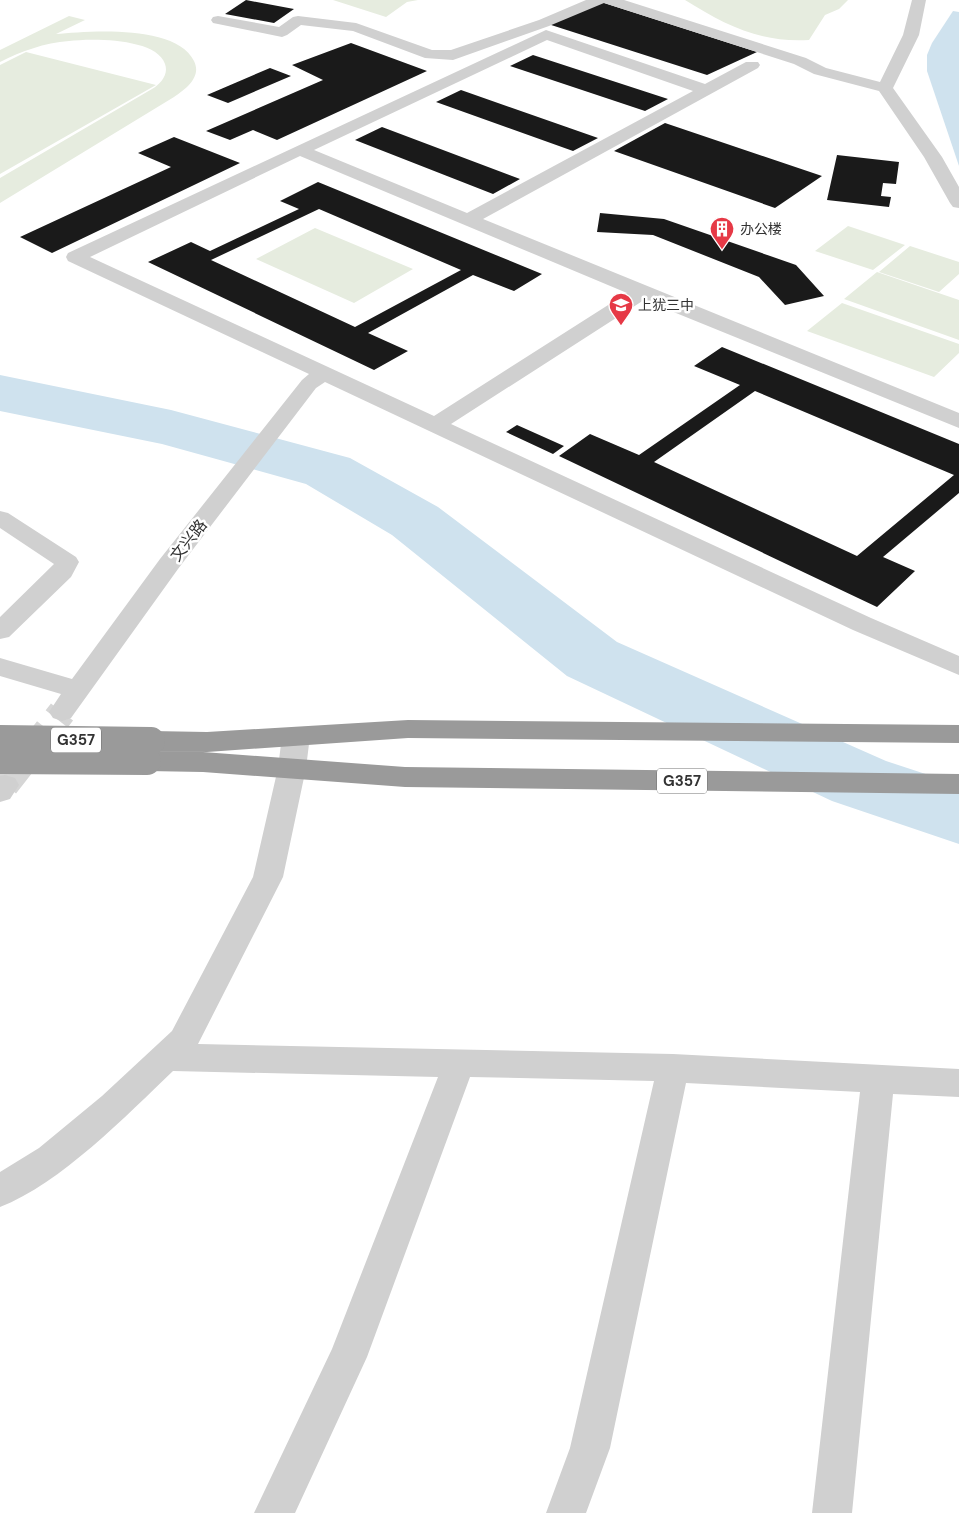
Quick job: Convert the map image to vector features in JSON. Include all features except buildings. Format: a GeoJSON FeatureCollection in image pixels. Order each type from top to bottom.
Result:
{"type":"FeatureCollection","features":[{"type":"Feature","properties":{"kind":"highway","name":"G357"},"geometry":{"type":"LineString","coordinates":[[2,779],[207,742],[408,729],[959,734]]}},
{"type":"Feature","properties":{"kind":"highway","name":"G357"},"geometry":{"type":"LineString","coordinates":[[0,739],[149,751],[203,762],[405,777],[959,784]]}},
{"type":"Feature","properties":{"kind":"street"},"geometry":{"type":"LineString","coordinates":[[218,20],[282,32],[298,20],[356,27],[430,55],[453,55],[544,23],[599,0]]}},
{"type":"Feature","properties":{"kind":"street"},"geometry":{"type":"LineString","coordinates":[[609,0],[800,61],[820,70],[885,88],[933,157],[959,203]]}},
{"type":"Feature","properties":{"kind":"street"},"geometry":{"type":"LineString","coordinates":[[885,88],[911,35],[919,0]]}},
{"type":"Feature","properties":{"kind":"street"},"geometry":{"type":"LineString","coordinates":[[707,90],[546,35],[74,258],[316,379],[435,425],[862,624],[959,666]]}},
{"type":"Feature","properties":{"kind":"street"},"geometry":{"type":"LineString","coordinates":[[468,220],[752,65]]}},
{"type":"Feature","properties":{"kind":"street"},"geometry":{"type":"LineString","coordinates":[[300,150],[959,421]]}},
{"type":"Feature","properties":{"kind":"street"},"geometry":{"type":"LineString","coordinates":[[435,425],[642,292]]}},
{"type":"Feature","properties":{"kind":"street","name":"文兴路"},"geometry":{"type":"LineString","coordinates":[[62,712],[170,564],[316,379]]}},
{"type":"Feature","properties":{"kind":"street"},"geometry":{"type":"LineString","coordinates":[[0,518],[67,562],[62,572],[0,631]]}},
{"type":"Feature","properties":{"kind":"street"},"geometry":{"type":"LineString","coordinates":[[0,667],[78,690]]}},
{"type":"Feature","properties":{"kind":"street"},"geometry":{"type":"LineString","coordinates":[[0,1191],[52,1159],[114,1106],[184,1041],[268,877],[292,768],[296,736]]}},
{"type":"Feature","properties":{"kind":"street"},"geometry":{"type":"LineString","coordinates":[[166,1057],[674,1068],[959,1083]]}},
{"type":"Feature","properties":{"kind":"street"},"geometry":{"type":"LineString","coordinates":[[274,1513],[348,1357],[459,1064]]}},
{"type":"Feature","properties":{"kind":"street"},"geometry":{"type":"LineString","coordinates":[[566,1513],[590,1448],[674,1068]]}},
{"type":"Feature","properties":{"kind":"street"},"geometry":{"type":"LineString","coordinates":[[832,1513],[878,1079]]}},
{"type":"Feature","properties":{"kind":"shaded area"},"geometry":{"type":"Polygon","coordinates":[[[333,0],[418,0],[407,2],[386,17],[333,0]]]}},
{"type":"Feature","properties":{"kind":"shaded area"},"geometry":{"type":"Polygon","coordinates":[[[685,0],[848,0],[839,9],[825,15],[809,40],[791,40],[775,39],[744,30],[714,17],[685,0]]]}},
{"type":"Feature","properties":{"kind":"shaded area"},"geometry":{"type":"Polygon","coordinates":[[[69,16],[85,20],[56,34],[109,31],[151,35],[169,41],[184,49],[194,61],[196,72],[192,82],[174,97],[0,203],[0,178],[152,89],[161,82],[165,75],[165,64],[160,55],[150,49],[137,45],[107,40],[60,42],[25,51],[0,62],[0,50],[69,16]]]}},
{"type":"Feature","properties":{"kind":"shaded area"},"geometry":{"type":"Polygon","coordinates":[[[26,52],[156,85],[0,174],[0,65],[26,52]]]}},
{"type":"Feature","properties":{"kind":"shaded area"},"geometry":{"type":"Polygon","coordinates":[[[848,226],[905,245],[873,270],[815,251],[848,226]]]}},
{"type":"Feature","properties":{"kind":"shaded area"},"geometry":{"type":"Polygon","coordinates":[[[315,228],[413,269],[354,303],[256,259],[315,228]]]}},
{"type":"Feature","properties":{"kind":"shaded area"},"geometry":{"type":"Polygon","coordinates":[[[910,246],[959,262],[959,274],[939,292],[879,272],[910,246]]]}},
{"type":"Feature","properties":{"kind":"shaded area"},"geometry":{"type":"Polygon","coordinates":[[[877,272],[959,300],[959,340],[844,299],[877,272]]]}},
{"type":"Feature","properties":{"kind":"shaded area"},"geometry":{"type":"Polygon","coordinates":[[[842,303],[959,344],[959,353],[934,377],[807,331],[842,303]]]}},
{"type":"Feature","properties":{"kind":"water"},"geometry":{"type":"Polygon","coordinates":[[[953,11],[959,12],[959,166],[927,71],[927,55],[932,43],[953,11]]]}},
{"type":"Feature","properties":{"kind":"waterway"},"geometry":{"type":"LineString","coordinates":[[0,393],[171,428],[328,471],[415,521],[592,659],[859,781],[959,815]]}},
{"type":"Feature","properties":{"kind":"tunnel"},"geometry":{"type":"LineString","coordinates":[[5,785],[62,712]]}},
{"type":"Feature","properties":{"kind":"place","name":"办公楼"},"geometry":{"type":"Point","coordinates":[722,250]}},
{"type":"Feature","properties":{"kind":"place","name":"上犹三中"},"geometry":{"type":"Point","coordinates":[621,326]}}]}
